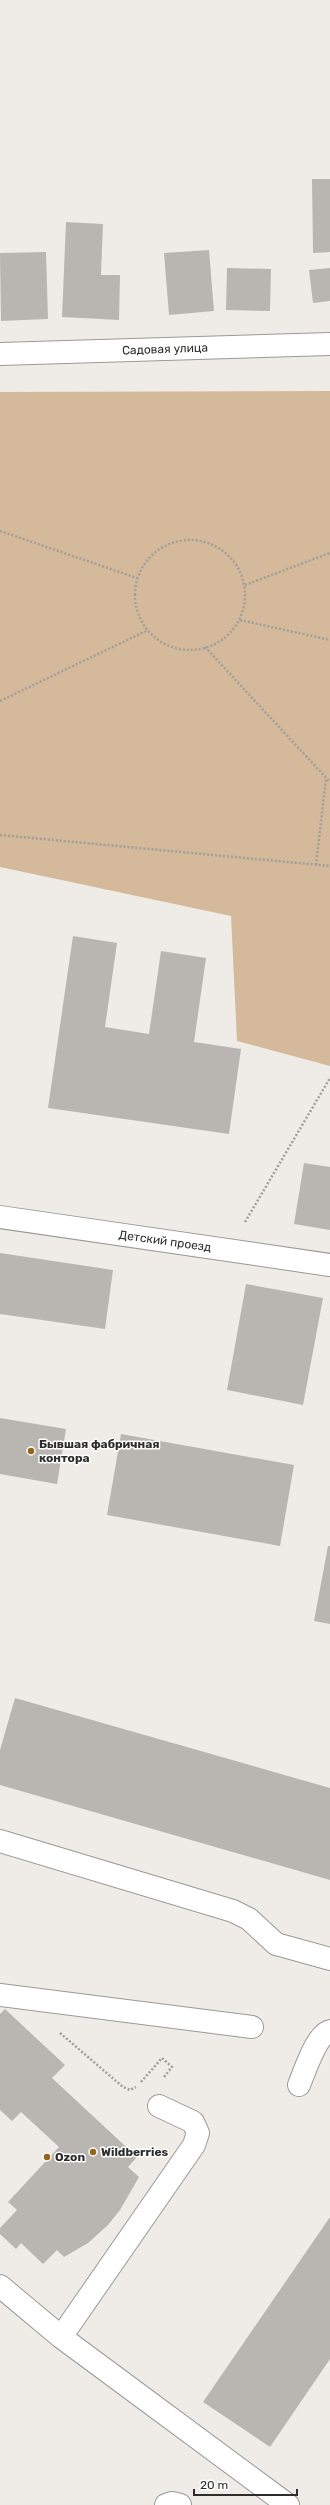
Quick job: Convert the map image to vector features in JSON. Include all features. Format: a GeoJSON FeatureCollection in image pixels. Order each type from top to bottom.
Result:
{"type":"FeatureCollection","features":[{"type":"Feature","properties":{"kind":"street","name":"Садовая улица"},"geometry":{"type":"LineString","coordinates":[[0,354],[330,344]]}},
{"type":"Feature","properties":{"kind":"street","name":"Детский проезд"},"geometry":{"type":"LineString","coordinates":[[0,1217],[330,1265]]}},
{"type":"Feature","properties":{"kind":"street"},"geometry":{"type":"LineString","coordinates":[[0,1841],[233,1911],[249,1919],[276,1944],[330,1959]]}},
{"type":"Feature","properties":{"kind":"street"},"geometry":{"type":"LineString","coordinates":[[0,1995],[252,2026]]}},
{"type":"Feature","properties":{"kind":"street"},"geometry":{"type":"LineString","coordinates":[[299,2085],[319,2040],[326,2031],[330,2030]]}},
{"type":"Feature","properties":{"kind":"street"},"geometry":{"type":"LineString","coordinates":[[61,2337],[194,2145],[198,2133],[193,2122],[159,2106]]}},
{"type":"Feature","properties":{"kind":"street"},"geometry":{"type":"LineString","coordinates":[[0,2286],[61,2337],[288,2505]]}},
{"type":"Feature","properties":{"kind":"street"},"geometry":{"type":"LineString","coordinates":[[166,2505],[172,2503],[180,2505]]}},
{"type":"Feature","properties":{"kind":"path"},"geometry":{"type":"LineString","coordinates":[[0,532],[137,578]]}},
{"type":"Feature","properties":{"kind":"path"},"geometry":{"type":"LineString","coordinates":[[195,539],[212,544],[228,554],[239,568],[245,585],[245,603],[240,620],[229,635],[214,645],[205,648],[179,649],[162,642],[148,630],[138,614],[135,596],[137,578],[146,562],[159,549],[176,541],[195,539]]}},
{"type":"Feature","properties":{"kind":"path"},"geometry":{"type":"LineString","coordinates":[[245,585],[330,553]]}},
{"type":"Feature","properties":{"kind":"path"},"geometry":{"type":"LineString","coordinates":[[240,620],[330,640]]}},
{"type":"Feature","properties":{"kind":"path"},"geometry":{"type":"LineString","coordinates":[[0,701],[148,630]]}},
{"type":"Feature","properties":{"kind":"path"},"geometry":{"type":"LineString","coordinates":[[205,648],[330,782]]}},
{"type":"Feature","properties":{"kind":"path"},"geometry":{"type":"LineString","coordinates":[[316,865],[326,778]]}},
{"type":"Feature","properties":{"kind":"path"},"geometry":{"type":"LineString","coordinates":[[0,835],[330,866]]}},
{"type":"Feature","properties":{"kind":"path"},"geometry":{"type":"LineString","coordinates":[[229,1250],[330,1078]]}},
{"type":"Feature","properties":{"kind":"path"},"geometry":{"type":"LineString","coordinates":[[47,2001],[45,2020],[123,2087],[130,2090],[136,2087],[162,2058],[172,2067],[163,2078]]}},
{"type":"Feature","properties":{"kind":"shaded area"},"geometry":{"type":"Polygon","coordinates":[[[330,391],[330,1066],[237,1041],[231,916],[0,867],[0,392],[330,391]]]}},
{"type":"Feature","properties":{"kind":"building"},"geometry":{"type":"Polygon","coordinates":[[[312,179],[330,179],[330,252],[313,253],[312,179]]]}},
{"type":"Feature","properties":{"kind":"building"},"geometry":{"type":"Polygon","coordinates":[[[66,222],[103,224],[101,275],[120,275],[119,320],[62,317],[66,222]]]}},
{"type":"Feature","properties":{"kind":"building"},"geometry":{"type":"Polygon","coordinates":[[[209,250],[214,311],[169,315],[164,253],[209,250]]]}},
{"type":"Feature","properties":{"kind":"building"},"geometry":{"type":"Polygon","coordinates":[[[46,252],[48,319],[1,321],[0,253],[46,252]]]}},
{"type":"Feature","properties":{"kind":"building"},"geometry":{"type":"Polygon","coordinates":[[[227,268],[271,269],[270,311],[226,310],[227,268]]]}},
{"type":"Feature","properties":{"kind":"building"},"geometry":{"type":"Polygon","coordinates":[[[330,268],[330,301],[313,303],[309,270],[330,268]]]}},
{"type":"Feature","properties":{"kind":"building"},"geometry":{"type":"Polygon","coordinates":[[[73,936],[117,943],[105,1027],[149,1034],[161,951],[206,958],[194,1042],[241,1049],[229,1134],[48,1108],[73,936]]]}},
{"type":"Feature","properties":{"kind":"building"},"geometry":{"type":"Polygon","coordinates":[[[304,1163],[330,1167],[330,1230],[294,1224],[304,1163]]]}},
{"type":"Feature","properties":{"kind":"building"},"geometry":{"type":"Polygon","coordinates":[[[0,1253],[113,1270],[105,1329],[0,1314],[0,1253]]]}},
{"type":"Feature","properties":{"kind":"building"},"geometry":{"type":"Polygon","coordinates":[[[246,1284],[323,1298],[303,1405],[227,1390],[246,1284]]]}},
{"type":"Feature","properties":{"kind":"building","name":"Бывшая фабричная контора"},"geometry":{"type":"Polygon","coordinates":[[[0,1418],[66,1429],[57,1484],[0,1474],[0,1418]]]}},
{"type":"Feature","properties":{"kind":"building"},"geometry":{"type":"Polygon","coordinates":[[[121,1434],[294,1465],[280,1546],[107,1515],[121,1434]]]}},
{"type":"Feature","properties":{"kind":"building"},"geometry":{"type":"Polygon","coordinates":[[[328,1546],[330,1546],[330,1624],[314,1621],[328,1546]]]}},
{"type":"Feature","properties":{"kind":"building"},"geometry":{"type":"Polygon","coordinates":[[[15,1698],[330,1788],[330,1880],[0,1785],[0,1750],[15,1698]]]}},
{"type":"Feature","properties":{"kind":"building"},"geometry":{"type":"Polygon","coordinates":[[[5,2009],[65,2065],[52,2078],[137,2157],[128,2167],[139,2177],[120,2210],[108,2225],[88,2243],[64,2257],[57,2250],[43,2264],[21,2243],[16,2249],[0,2234],[0,2228],[17,2210],[8,2202],[59,2147],[21,2112],[12,2121],[0,2110],[0,2014],[5,2009]]]}},
{"type":"Feature","properties":{"kind":"building"},"geometry":{"type":"Polygon","coordinates":[[[330,2217],[330,2359],[270,2447],[203,2402],[330,2217]]]}},
{"type":"Feature","properties":{"kind":"place","name":"Бывшая фабричная контора"},"geometry":{"type":"Point","coordinates":[31,1451]}},
{"type":"Feature","properties":{"kind":"place","name":"Wildberries"},"geometry":{"type":"Point","coordinates":[93,2152]}},
{"type":"Feature","properties":{"kind":"place","name":"Ozon"},"geometry":{"type":"Point","coordinates":[47,2157]}}]}
